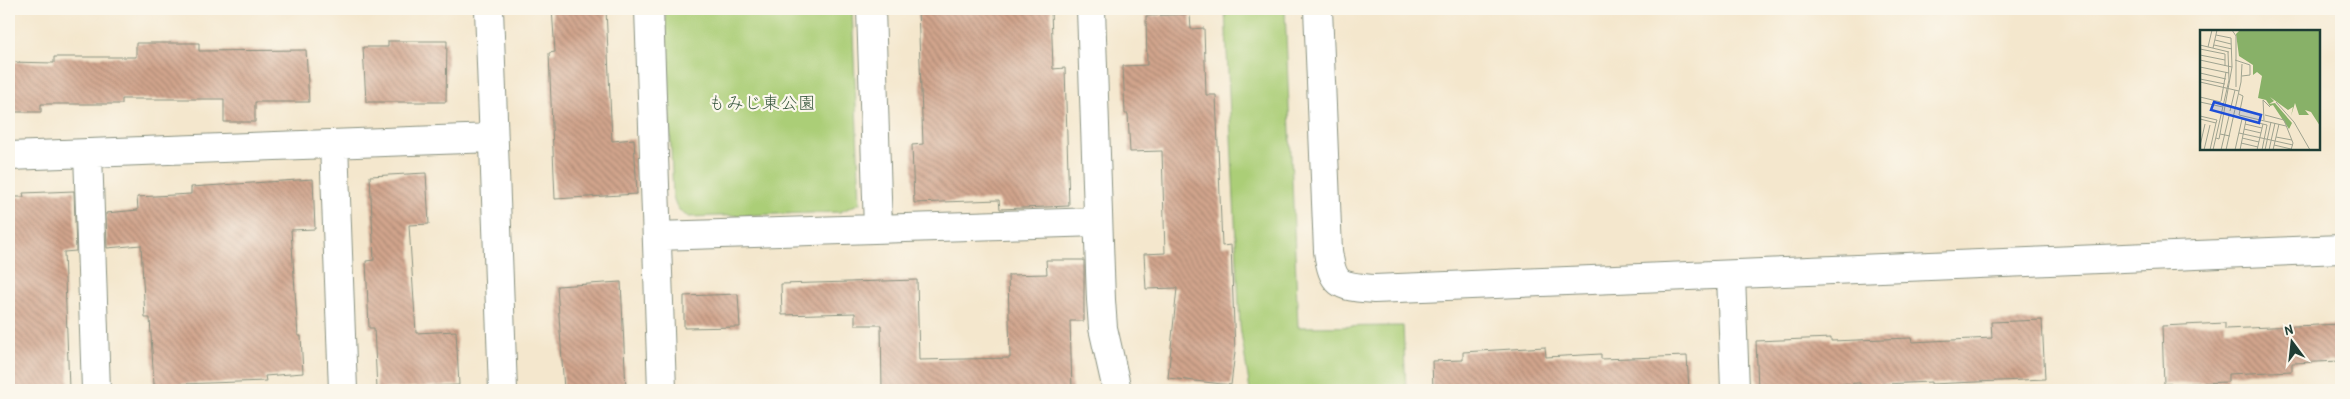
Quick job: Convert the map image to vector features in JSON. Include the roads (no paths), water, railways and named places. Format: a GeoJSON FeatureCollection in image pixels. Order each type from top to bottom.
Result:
{"type":"FeatureCollection","features":[{"type":"Feature","properties":{"kind":"street"},"geometry":{"type":"LineString","coordinates":[[489,9],[503,390]]}},
{"type":"Feature","properties":{"kind":"street"},"geometry":{"type":"LineString","coordinates":[[649,9],[662,390]]}},
{"type":"Feature","properties":{"kind":"street"},"geometry":{"type":"LineString","coordinates":[[871,9],[878,229]]}},
{"type":"Feature","properties":{"kind":"street"},"geometry":{"type":"LineString","coordinates":[[1091,9],[1103,328],[1117,390]]}},
{"type":"Feature","properties":{"kind":"street"},"geometry":{"type":"LineString","coordinates":[[1318,9],[1328,251],[1331,271],[1337,282],[1352,287],[1374,289],[2341,249]]}},
{"type":"Feature","properties":{"kind":"street"},"geometry":{"type":"LineString","coordinates":[[9,156],[493,138]]}},
{"type":"Feature","properties":{"kind":"street"},"geometry":{"type":"LineString","coordinates":[[334,144],[343,390]]}},
{"type":"Feature","properties":{"kind":"street"},"geometry":{"type":"LineString","coordinates":[[88,153],[96,390]]}},
{"type":"Feature","properties":{"kind":"street"},"geometry":{"type":"LineString","coordinates":[[657,236],[1098,222]]}},
{"type":"Feature","properties":{"kind":"street"},"geometry":{"type":"LineString","coordinates":[[1731,275],[1735,390]]}},
{"type":"Feature","properties":{"kind":"park label","name":"もみじ東公園"},"geometry":{"type":"Point","coordinates":[762,102]}}]}
